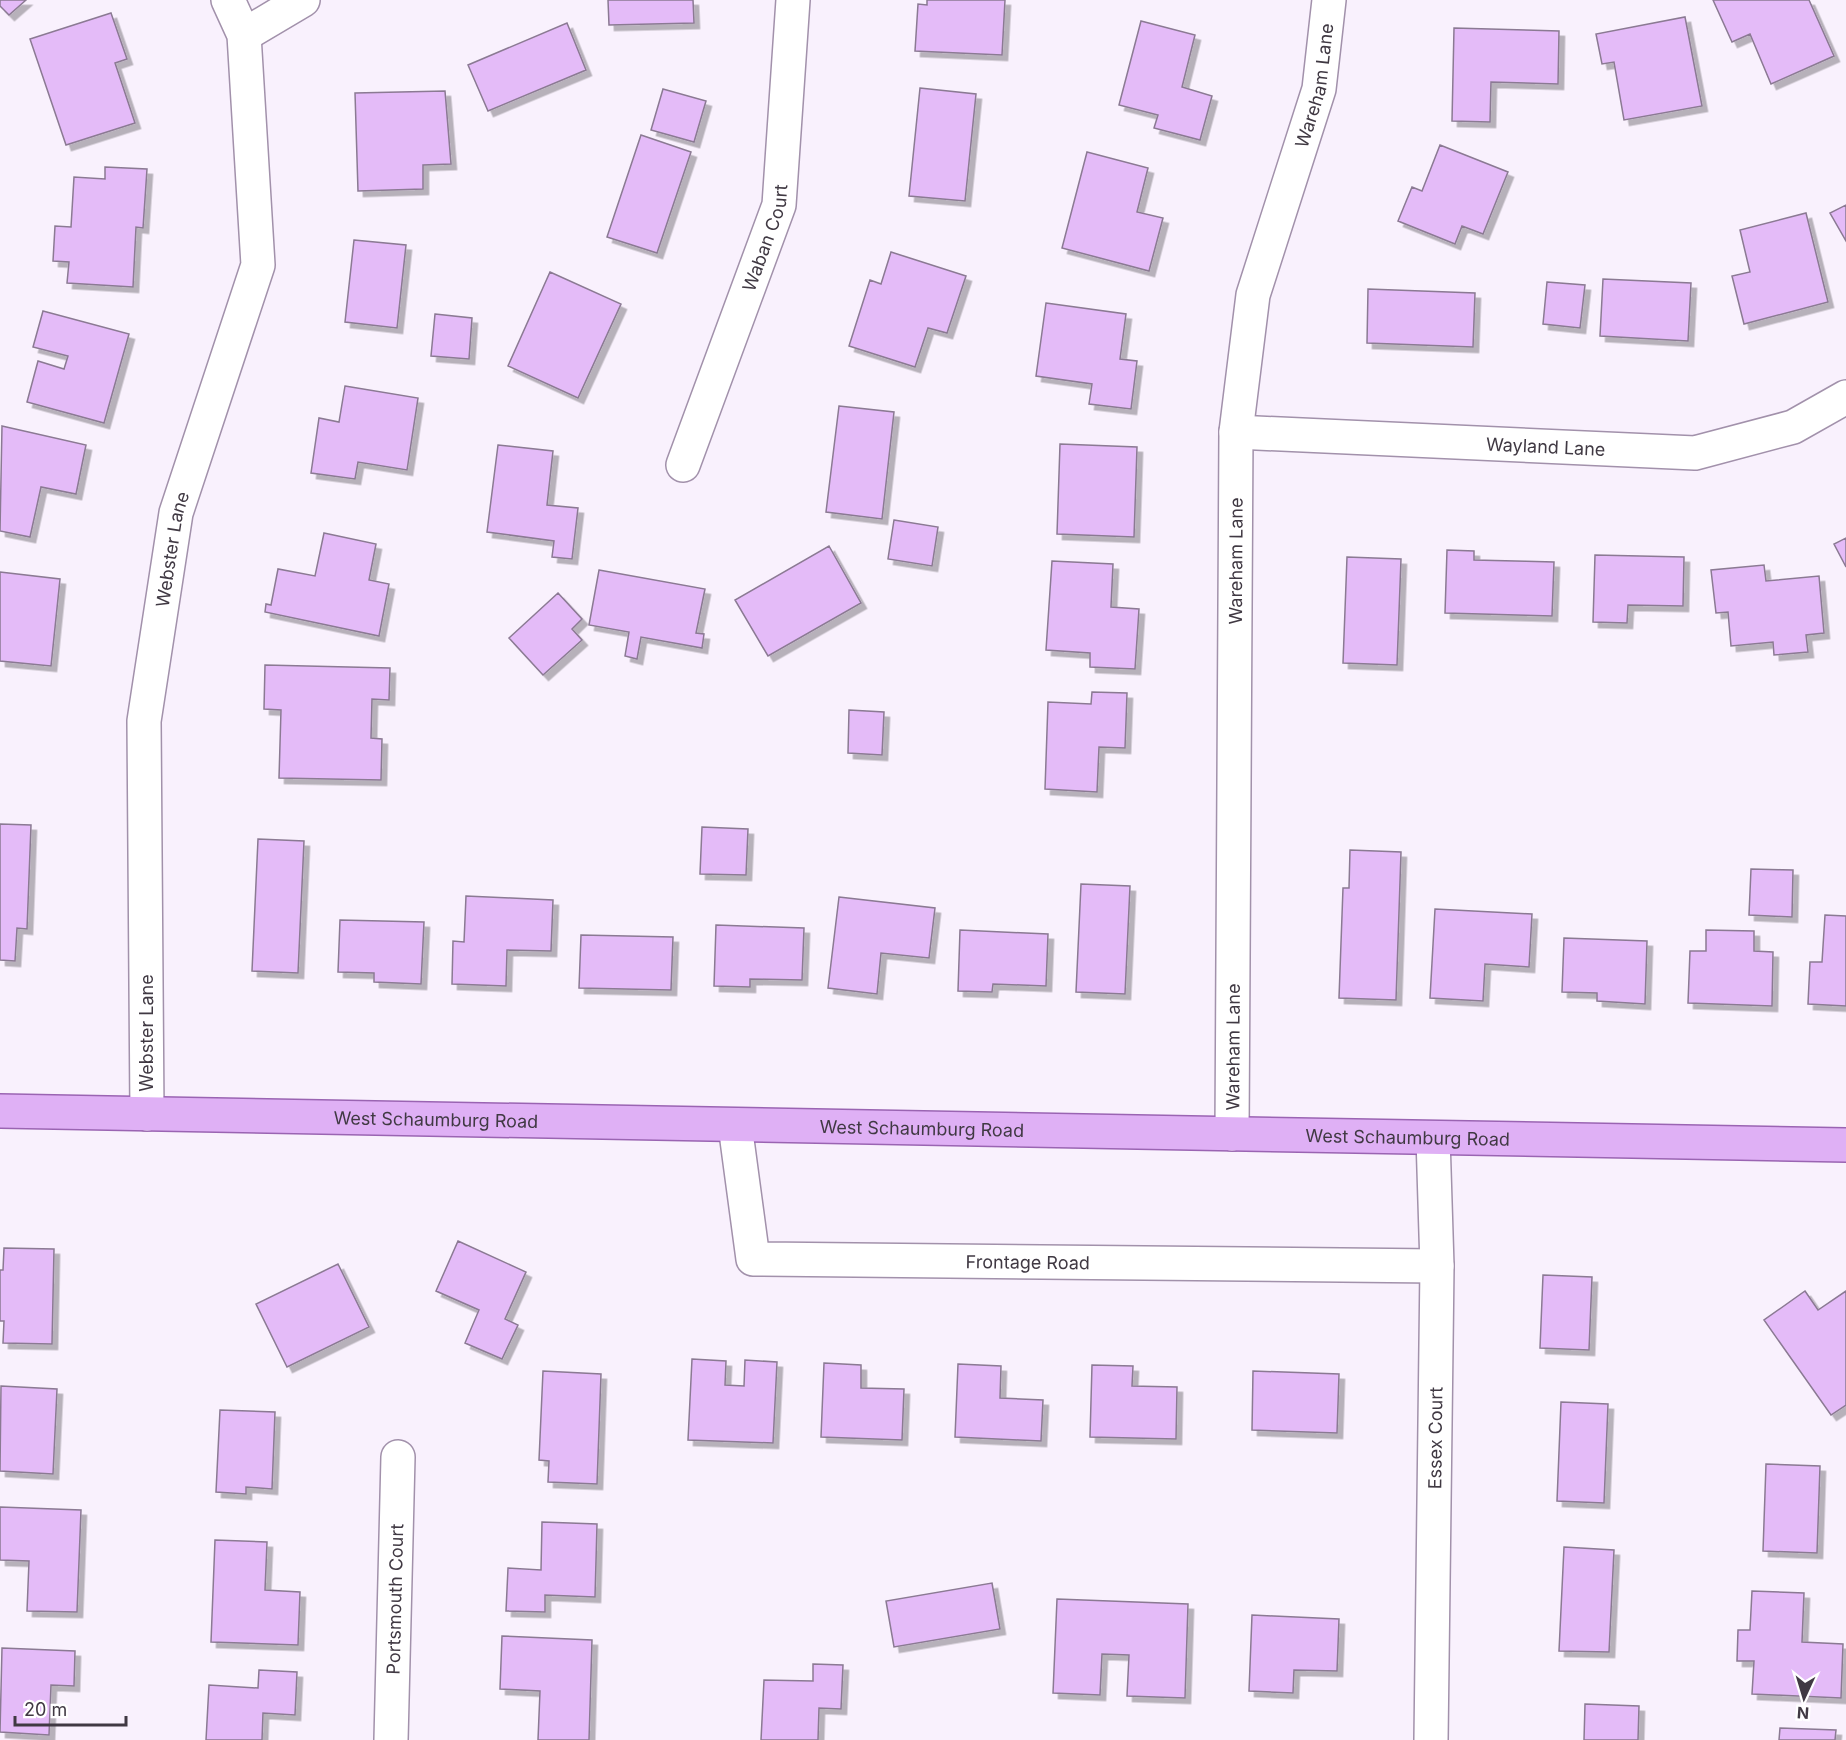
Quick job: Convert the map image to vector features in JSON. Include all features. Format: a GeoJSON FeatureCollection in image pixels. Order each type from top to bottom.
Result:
{"type":"FeatureCollection","features":[{"type":"Feature","properties":{"kind":"main road","name":"West Schaumburg Road"},"geometry":{"type":"LineString","coordinates":[[0,1111],[1846,1145]]}},
{"type":"Feature","properties":{"kind":"street","name":"Webster Lane"},"geometry":{"type":"LineString","coordinates":[[147,1114],[144,721],[176,513],[258,265],[244,35],[228,0]]}},
{"type":"Feature","properties":{"kind":"street"},"geometry":{"type":"LineString","coordinates":[[244,35],[303,0]]}},
{"type":"Feature","properties":{"kind":"street","name":"Waban Court"},"geometry":{"type":"LineString","coordinates":[[683,465],[779,205],[793,0]]}},
{"type":"Feature","properties":{"kind":"street","name":"Wareham Lane"},"geometry":{"type":"LineString","coordinates":[[1232,1134],[1236,432],[1253,296],[1319,89],[1329,0]]}},
{"type":"Feature","properties":{"kind":"street","name":"Wayland Lane"},"geometry":{"type":"LineString","coordinates":[[1236,432],[1695,453],[1793,427],[1846,397]]}},
{"type":"Feature","properties":{"kind":"street","name":"Frontage Road"},"geometry":{"type":"LineString","coordinates":[[735,1125],[753,1259],[1437,1266]]}},
{"type":"Feature","properties":{"kind":"street","name":"Essex Court"},"geometry":{"type":"LineString","coordinates":[[1431,1740],[1437,1266],[1433,1138]]}},
{"type":"Feature","properties":{"kind":"street","name":"Portsmouth Court"},"geometry":{"type":"LineString","coordinates":[[392,1740],[398,1457]]}},
{"type":"Feature","properties":{"kind":"building"},"geometry":{"type":"Polygon","coordinates":[[[0,0],[26,0],[9,15],[0,6],[0,0]]]}},
{"type":"Feature","properties":{"kind":"building"},"geometry":{"type":"Polygon","coordinates":[[[608,0],[693,0],[694,23],[609,25],[608,0]]]}},
{"type":"Feature","properties":{"kind":"building"},"geometry":{"type":"Polygon","coordinates":[[[927,0],[1005,0],[1002,55],[915,51],[918,4],[927,5],[927,0]]]}},
{"type":"Feature","properties":{"kind":"building"},"geometry":{"type":"Polygon","coordinates":[[[1713,0],[1809,0],[1834,56],[1771,84],[1750,34],[1732,42],[1713,0]]]}},
{"type":"Feature","properties":{"kind":"building"},"geometry":{"type":"Polygon","coordinates":[[[111,13],[127,59],[115,63],[135,123],[66,145],[30,39],[111,13]]]}},
{"type":"Feature","properties":{"kind":"building"},"geometry":{"type":"Polygon","coordinates":[[[1685,17],[1702,106],[1624,120],[1614,62],[1602,64],[1596,34],[1685,17]]]}},
{"type":"Feature","properties":{"kind":"building"},"geometry":{"type":"Polygon","coordinates":[[[1141,21],[1195,35],[1182,87],[1212,96],[1200,140],[1154,128],[1158,115],[1119,105],[1141,21]]]}},
{"type":"Feature","properties":{"kind":"building"},"geometry":{"type":"Polygon","coordinates":[[[567,23],[586,70],[488,111],[468,65],[567,23]]]}},
{"type":"Feature","properties":{"kind":"building"},"geometry":{"type":"Polygon","coordinates":[[[1454,28],[1559,31],[1558,84],[1491,82],[1490,122],[1452,121],[1454,28]]]}},
{"type":"Feature","properties":{"kind":"building"},"geometry":{"type":"Polygon","coordinates":[[[920,88],[976,94],[965,201],[909,196],[920,88]]]}},
{"type":"Feature","properties":{"kind":"building"},"geometry":{"type":"Polygon","coordinates":[[[663,89],[706,101],[694,142],[651,130],[663,89]]]}},
{"type":"Feature","properties":{"kind":"building"},"geometry":{"type":"Polygon","coordinates":[[[445,91],[451,164],[423,165],[423,189],[358,191],[355,93],[445,91]]]}},
{"type":"Feature","properties":{"kind":"building"},"geometry":{"type":"Polygon","coordinates":[[[641,135],[691,152],[657,253],[607,237],[641,135]]]}},
{"type":"Feature","properties":{"kind":"building"},"geometry":{"type":"Polygon","coordinates":[[[1440,145],[1508,172],[1483,234],[1462,226],[1455,244],[1398,221],[1412,187],[1422,191],[1440,145]]]}},
{"type":"Feature","properties":{"kind":"building"},"geometry":{"type":"Polygon","coordinates":[[[1087,152],[1148,168],[1137,212],[1163,218],[1149,271],[1062,248],[1087,152]]]}},
{"type":"Feature","properties":{"kind":"building"},"geometry":{"type":"Polygon","coordinates":[[[105,167],[147,169],[143,228],[136,227],[133,287],[67,283],[69,262],[53,261],[55,226],[71,227],[74,177],[105,179],[105,167]]]}},
{"type":"Feature","properties":{"kind":"building"},"geometry":{"type":"Polygon","coordinates":[[[1846,205],[1846,241],[1830,213],[1846,205]]]}},
{"type":"Feature","properties":{"kind":"building"},"geometry":{"type":"Polygon","coordinates":[[[1806,213],[1828,302],[1744,324],[1732,276],[1750,272],[1740,230],[1806,213]]]}},
{"type":"Feature","properties":{"kind":"building"},"geometry":{"type":"Polygon","coordinates":[[[354,240],[406,245],[397,328],[345,322],[354,240]]]}},
{"type":"Feature","properties":{"kind":"building"},"geometry":{"type":"Polygon","coordinates":[[[891,252],[966,276],[947,333],[928,328],[915,367],[849,346],[870,280],[881,284],[891,252]]]}},
{"type":"Feature","properties":{"kind":"building"},"geometry":{"type":"Polygon","coordinates":[[[550,272],[621,304],[578,398],[508,366],[550,272]]]}},
{"type":"Feature","properties":{"kind":"building"},"geometry":{"type":"Polygon","coordinates":[[[1603,279],[1691,283],[1688,341],[1600,336],[1603,279]]]}},
{"type":"Feature","properties":{"kind":"building"},"geometry":{"type":"Polygon","coordinates":[[[1547,282],[1585,285],[1580,328],[1543,324],[1547,282]]]}},
{"type":"Feature","properties":{"kind":"building"},"geometry":{"type":"Polygon","coordinates":[[[1368,289],[1475,293],[1473,347],[1367,343],[1368,289]]]}},
{"type":"Feature","properties":{"kind":"building"},"geometry":{"type":"Polygon","coordinates":[[[1046,303],[1126,314],[1120,359],[1137,361],[1131,409],[1089,404],[1092,384],[1036,376],[1046,303]]]}},
{"type":"Feature","properties":{"kind":"building"},"geometry":{"type":"Polygon","coordinates":[[[43,311],[129,334],[104,423],[27,402],[38,361],[64,369],[68,356],[33,347],[43,311]]]}},
{"type":"Feature","properties":{"kind":"building"},"geometry":{"type":"Polygon","coordinates":[[[435,314],[472,318],[469,359],[431,356],[435,314]]]}},
{"type":"Feature","properties":{"kind":"building"},"geometry":{"type":"Polygon","coordinates":[[[345,386],[418,398],[407,470],[358,462],[355,479],[311,473],[319,418],[339,422],[345,386]]]}},
{"type":"Feature","properties":{"kind":"building"},"geometry":{"type":"Polygon","coordinates":[[[839,406],[894,412],[882,519],[826,512],[839,406]]]}},
{"type":"Feature","properties":{"kind":"building"},"geometry":{"type":"Polygon","coordinates":[[[2,426],[86,445],[76,494],[41,487],[30,537],[0,531],[2,426]]]}},
{"type":"Feature","properties":{"kind":"building"},"geometry":{"type":"Polygon","coordinates":[[[1060,444],[1137,447],[1134,537],[1057,534],[1060,444]]]}},
{"type":"Feature","properties":{"kind":"building"},"geometry":{"type":"Polygon","coordinates":[[[498,445],[553,451],[547,505],[578,508],[572,559],[552,557],[554,541],[487,532],[498,445]]]}},
{"type":"Feature","properties":{"kind":"building"},"geometry":{"type":"Polygon","coordinates":[[[894,520],[938,527],[932,566],[888,559],[894,520]]]}},
{"type":"Feature","properties":{"kind":"building"},"geometry":{"type":"Polygon","coordinates":[[[324,533],[376,544],[369,580],[389,584],[379,636],[265,612],[266,604],[271,605],[278,569],[315,576],[324,533]]]}},
{"type":"Feature","properties":{"kind":"building"},"geometry":{"type":"Polygon","coordinates":[[[1846,538],[1846,567],[1834,544],[1846,538]]]}},
{"type":"Feature","properties":{"kind":"building"},"geometry":{"type":"Polygon","coordinates":[[[829,546],[861,603],[768,656],[735,600],[829,546]]]}},
{"type":"Feature","properties":{"kind":"building"},"geometry":{"type":"Polygon","coordinates":[[[1447,550],[1474,551],[1474,560],[1554,562],[1552,616],[1445,613],[1447,550]]]}},
{"type":"Feature","properties":{"kind":"building"},"geometry":{"type":"Polygon","coordinates":[[[1595,555],[1684,557],[1683,606],[1628,605],[1627,623],[1593,622],[1595,555]]]}},
{"type":"Feature","properties":{"kind":"building"},"geometry":{"type":"Polygon","coordinates":[[[1347,557],[1401,559],[1397,665],[1343,663],[1347,557]]]}},
{"type":"Feature","properties":{"kind":"building"},"geometry":{"type":"Polygon","coordinates":[[[1052,561],[1113,564],[1111,607],[1139,609],[1135,669],[1090,667],[1090,653],[1046,650],[1052,561]]]}},
{"type":"Feature","properties":{"kind":"building"},"geometry":{"type":"Polygon","coordinates":[[[1764,565],[1766,581],[1819,576],[1824,633],[1806,635],[1808,652],[1774,655],[1773,642],[1731,646],[1728,612],[1716,613],[1711,570],[1764,565]]]}},
{"type":"Feature","properties":{"kind":"building"},"geometry":{"type":"Polygon","coordinates":[[[599,570],[705,589],[696,633],[704,634],[702,648],[641,637],[637,659],[625,656],[629,632],[589,625],[599,570]]]}},
{"type":"Feature","properties":{"kind":"building"},"geometry":{"type":"Polygon","coordinates":[[[0,572],[60,579],[51,666],[0,661],[0,572]]]}},
{"type":"Feature","properties":{"kind":"building"},"geometry":{"type":"Polygon","coordinates":[[[558,593],[582,619],[572,629],[582,640],[543,675],[509,638],[558,593]]]}},
{"type":"Feature","properties":{"kind":"building"},"geometry":{"type":"Polygon","coordinates":[[[265,665],[390,668],[389,700],[372,699],[371,738],[382,739],[381,780],[279,778],[281,710],[264,709],[265,665]]]}},
{"type":"Feature","properties":{"kind":"building"},"geometry":{"type":"Polygon","coordinates":[[[1092,692],[1127,693],[1125,748],[1099,747],[1097,792],[1045,789],[1048,702],[1091,704],[1092,692]]]}},
{"type":"Feature","properties":{"kind":"building"},"geometry":{"type":"Polygon","coordinates":[[[849,710],[884,712],[882,755],[848,753],[849,710]]]}},
{"type":"Feature","properties":{"kind":"building"},"geometry":{"type":"Polygon","coordinates":[[[0,824],[31,825],[27,929],[17,928],[15,961],[0,960],[0,824]]]}},
{"type":"Feature","properties":{"kind":"building"},"geometry":{"type":"Polygon","coordinates":[[[702,827],[748,829],[746,875],[700,874],[702,827]]]}},
{"type":"Feature","properties":{"kind":"building"},"geometry":{"type":"Polygon","coordinates":[[[258,839],[304,841],[298,973],[252,971],[258,839]]]}},
{"type":"Feature","properties":{"kind":"building"},"geometry":{"type":"Polygon","coordinates":[[[1350,850],[1401,852],[1396,1000],[1339,998],[1343,888],[1349,888],[1350,850]]]}},
{"type":"Feature","properties":{"kind":"building"},"geometry":{"type":"Polygon","coordinates":[[[1751,869],[1793,870],[1792,917],[1749,915],[1751,869]]]}},
{"type":"Feature","properties":{"kind":"building"},"geometry":{"type":"Polygon","coordinates":[[[1081,884],[1130,886],[1125,994],[1076,992],[1081,884]]]}},
{"type":"Feature","properties":{"kind":"building"},"geometry":{"type":"Polygon","coordinates":[[[466,896],[553,900],[551,951],[507,950],[506,986],[452,984],[453,941],[464,942],[466,896]]]}},
{"type":"Feature","properties":{"kind":"building"},"geometry":{"type":"Polygon","coordinates":[[[839,897],[935,908],[929,958],[881,953],[877,994],[828,988],[839,897]]]}},
{"type":"Feature","properties":{"kind":"building"},"geometry":{"type":"Polygon","coordinates":[[[1435,909],[1532,914],[1529,967],[1485,964],[1483,1001],[1430,998],[1435,909]]]}},
{"type":"Feature","properties":{"kind":"building"},"geometry":{"type":"Polygon","coordinates":[[[1825,915],[1846,916],[1846,1006],[1808,1004],[1810,962],[1822,962],[1825,915]]]}},
{"type":"Feature","properties":{"kind":"building"},"geometry":{"type":"Polygon","coordinates":[[[340,920],[424,922],[421,984],[374,982],[374,973],[338,972],[340,920]]]}},
{"type":"Feature","properties":{"kind":"building"},"geometry":{"type":"Polygon","coordinates":[[[716,925],[804,928],[802,980],[750,979],[750,987],[714,986],[716,925]]]}},
{"type":"Feature","properties":{"kind":"building"},"geometry":{"type":"Polygon","coordinates":[[[960,930],[1048,934],[1046,986],[993,984],[992,992],[958,991],[960,930]]]}},
{"type":"Feature","properties":{"kind":"building"},"geometry":{"type":"Polygon","coordinates":[[[1706,930],[1754,931],[1754,951],[1773,952],[1772,1006],[1688,1003],[1690,951],[1706,951],[1706,930]]]}},
{"type":"Feature","properties":{"kind":"building"},"geometry":{"type":"Polygon","coordinates":[[[581,935],[673,937],[671,990],[579,988],[581,935]]]}},
{"type":"Feature","properties":{"kind":"building"},"geometry":{"type":"Polygon","coordinates":[[[1564,938],[1647,941],[1645,1004],[1597,1001],[1597,993],[1562,992],[1564,938]]]}},
{"type":"Feature","properties":{"kind":"building"},"geometry":{"type":"Polygon","coordinates":[[[458,1241],[526,1272],[505,1319],[518,1325],[502,1359],[465,1343],[479,1310],[436,1291],[458,1241]]]}},
{"type":"Feature","properties":{"kind":"building"},"geometry":{"type":"Polygon","coordinates":[[[4,1248],[54,1249],[52,1344],[3,1343],[4,1321],[0,1321],[0,1270],[3,1270],[4,1248]]]}},
{"type":"Feature","properties":{"kind":"building"},"geometry":{"type":"Polygon","coordinates":[[[338,1264],[369,1327],[287,1367],[256,1304],[338,1264]]]}},
{"type":"Feature","properties":{"kind":"building"},"geometry":{"type":"Polygon","coordinates":[[[1543,1275],[1592,1277],[1589,1350],[1540,1348],[1543,1275]]]}},
{"type":"Feature","properties":{"kind":"building"},"geometry":{"type":"Polygon","coordinates":[[[1805,1291],[1818,1310],[1846,1291],[1846,1405],[1831,1415],[1764,1320],[1805,1291]]]}},
{"type":"Feature","properties":{"kind":"building"},"geometry":{"type":"Polygon","coordinates":[[[692,1359],[726,1361],[725,1385],[744,1386],[745,1360],[777,1362],[773,1443],[688,1440],[692,1359]]]}},
{"type":"Feature","properties":{"kind":"building"},"geometry":{"type":"Polygon","coordinates":[[[824,1363],[861,1365],[861,1388],[904,1389],[902,1440],[821,1437],[824,1363]]]}},
{"type":"Feature","properties":{"kind":"building"},"geometry":{"type":"Polygon","coordinates":[[[958,1364],[1001,1366],[1000,1398],[1043,1400],[1041,1441],[955,1437],[958,1364]]]}},
{"type":"Feature","properties":{"kind":"building"},"geometry":{"type":"Polygon","coordinates":[[[1092,1365],[1133,1366],[1132,1386],[1177,1387],[1176,1439],[1090,1437],[1092,1365]]]}},
{"type":"Feature","properties":{"kind":"building"},"geometry":{"type":"Polygon","coordinates":[[[543,1371],[601,1374],[597,1484],[548,1482],[549,1461],[539,1460],[543,1371]]]}},
{"type":"Feature","properties":{"kind":"building"},"geometry":{"type":"Polygon","coordinates":[[[1253,1371],[1339,1374],[1337,1433],[1252,1430],[1253,1371]]]}},
{"type":"Feature","properties":{"kind":"building"},"geometry":{"type":"Polygon","coordinates":[[[1,1386],[57,1389],[53,1474],[0,1471],[1,1386]]]}},
{"type":"Feature","properties":{"kind":"building"},"geometry":{"type":"Polygon","coordinates":[[[1561,1402],[1608,1404],[1604,1503],[1557,1501],[1561,1402]]]}},
{"type":"Feature","properties":{"kind":"building"},"geometry":{"type":"Polygon","coordinates":[[[220,1410],[275,1412],[272,1489],[246,1487],[246,1494],[216,1492],[220,1410]]]}},
{"type":"Feature","properties":{"kind":"building"},"geometry":{"type":"Polygon","coordinates":[[[1766,1464],[1820,1466],[1817,1553],[1763,1551],[1766,1464]]]}},
{"type":"Feature","properties":{"kind":"building"},"geometry":{"type":"Polygon","coordinates":[[[0,1507],[81,1510],[77,1612],[27,1611],[29,1561],[0,1560],[0,1507]]]}},
{"type":"Feature","properties":{"kind":"building"},"geometry":{"type":"Polygon","coordinates":[[[542,1522],[597,1524],[595,1597],[545,1595],[545,1612],[506,1611],[508,1568],[541,1570],[542,1522]]]}},
{"type":"Feature","properties":{"kind":"building"},"geometry":{"type":"Polygon","coordinates":[[[215,1540],[267,1542],[265,1590],[300,1592],[298,1645],[211,1642],[215,1540]]]}},
{"type":"Feature","properties":{"kind":"building"},"geometry":{"type":"Polygon","coordinates":[[[1564,1547],[1614,1550],[1609,1652],[1559,1651],[1564,1547]]]}},
{"type":"Feature","properties":{"kind":"building"},"geometry":{"type":"Polygon","coordinates":[[[992,1583],[1000,1629],[894,1647],[886,1601],[992,1583]]]}},
{"type":"Feature","properties":{"kind":"building"},"geometry":{"type":"Polygon","coordinates":[[[1752,1591],[1804,1593],[1802,1642],[1843,1644],[1841,1698],[1752,1694],[1754,1661],[1737,1661],[1738,1630],[1750,1630],[1752,1591]]]}},
{"type":"Feature","properties":{"kind":"building"},"geometry":{"type":"Polygon","coordinates":[[[1057,1599],[1188,1604],[1185,1698],[1127,1696],[1129,1655],[1102,1654],[1100,1695],[1053,1693],[1057,1599]]]}},
{"type":"Feature","properties":{"kind":"building"},"geometry":{"type":"Polygon","coordinates":[[[1252,1615],[1339,1619],[1337,1671],[1294,1670],[1293,1693],[1249,1691],[1252,1615]]]}},
{"type":"Feature","properties":{"kind":"building"},"geometry":{"type":"Polygon","coordinates":[[[502,1636],[592,1640],[589,1740],[538,1740],[540,1691],[500,1689],[502,1636]]]}},
{"type":"Feature","properties":{"kind":"building"},"geometry":{"type":"Polygon","coordinates":[[[2,1648],[75,1651],[74,1686],[51,1685],[49,1735],[0,1732],[2,1648]]]}},
{"type":"Feature","properties":{"kind":"building"},"geometry":{"type":"Polygon","coordinates":[[[813,1664],[843,1665],[841,1709],[819,1708],[818,1740],[761,1740],[764,1680],[813,1681],[813,1664]]]}},
{"type":"Feature","properties":{"kind":"building"},"geometry":{"type":"Polygon","coordinates":[[[259,1670],[297,1672],[295,1715],[263,1713],[262,1740],[206,1740],[209,1685],[258,1688],[259,1670]]]}},
{"type":"Feature","properties":{"kind":"building"},"geometry":{"type":"Polygon","coordinates":[[[1585,1704],[1639,1706],[1638,1740],[1584,1740],[1585,1704]]]}},
{"type":"Feature","properties":{"kind":"building"},"geometry":{"type":"Polygon","coordinates":[[[1780,1728],[1836,1730],[1835,1740],[1779,1740],[1780,1728]]]}}]}
